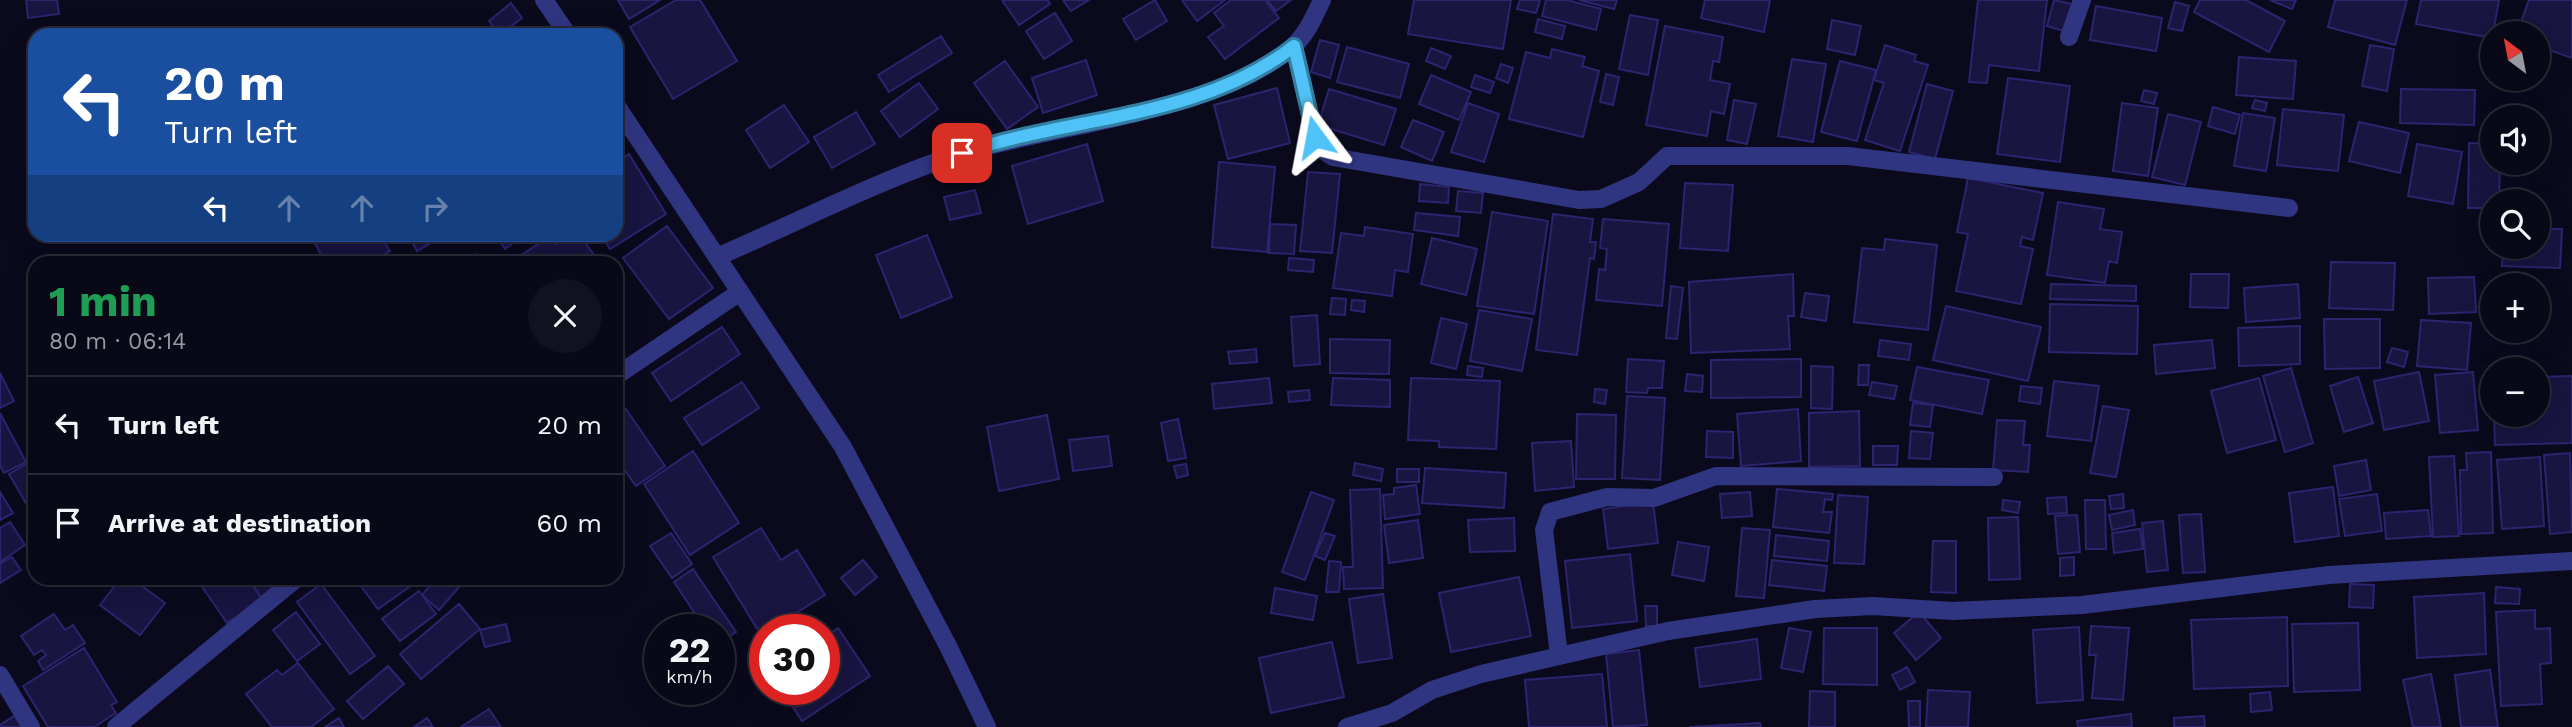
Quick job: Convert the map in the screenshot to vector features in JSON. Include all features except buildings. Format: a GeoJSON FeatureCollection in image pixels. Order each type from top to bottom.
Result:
{"type":"FeatureCollection","features":[{"type":"Feature","properties":{"kind":"street"},"geometry":{"type":"LineString","coordinates":[[544,0],[563,28]]}},
{"type":"Feature","properties":{"kind":"street"},"geometry":{"type":"LineString","coordinates":[[717,257],[938,161],[987,145],[1178,102],[1247,76],[1273,63],[1294,46],[1310,25],[1322,0]]}},
{"type":"Feature","properties":{"kind":"street"},"geometry":{"type":"LineString","coordinates":[[2069,37],[2082,0]]}},
{"type":"Feature","properties":{"kind":"street"},"geometry":{"type":"LineString","coordinates":[[1294,46],[1315,137],[1321,149],[1333,157],[1551,198],[1601,199],[1639,182],[1667,156],[1848,156],[2289,208]]}},
{"type":"Feature","properties":{"kind":"street"},"geometry":{"type":"LineString","coordinates":[[623,116],[843,447],[948,646],[987,727]]}},
{"type":"Feature","properties":{"kind":"street"},"geometry":{"type":"LineString","coordinates":[[623,371],[740,292]]}},
{"type":"Feature","properties":{"kind":"street"},"geometry":{"type":"LineString","coordinates":[[1559,656],[1544,530],[1550,512],[1606,497],[1654,498],[1716,476],[1994,477]]}},
{"type":"Feature","properties":{"kind":"street"},"geometry":{"type":"LineString","coordinates":[[1347,727],[1392,713],[1432,690],[1455,681],[1668,631],[1815,608],[1917,607],[1953,611],[2082,605],[2329,575],[2572,561]]}},
{"type":"Feature","properties":{"kind":"street"},"geometry":{"type":"LineString","coordinates":[[116,727],[288,585]]}},
{"type":"Feature","properties":{"kind":"street"},"geometry":{"type":"LineString","coordinates":[[0,675],[31,727]]}},
{"type":"Feature","properties":{"kind":"route"},"geometry":{"type":"LineString","coordinates":[[962,153],[1178,102],[1247,76],[1273,63],[1294,46],[1315,137]]}}]}
